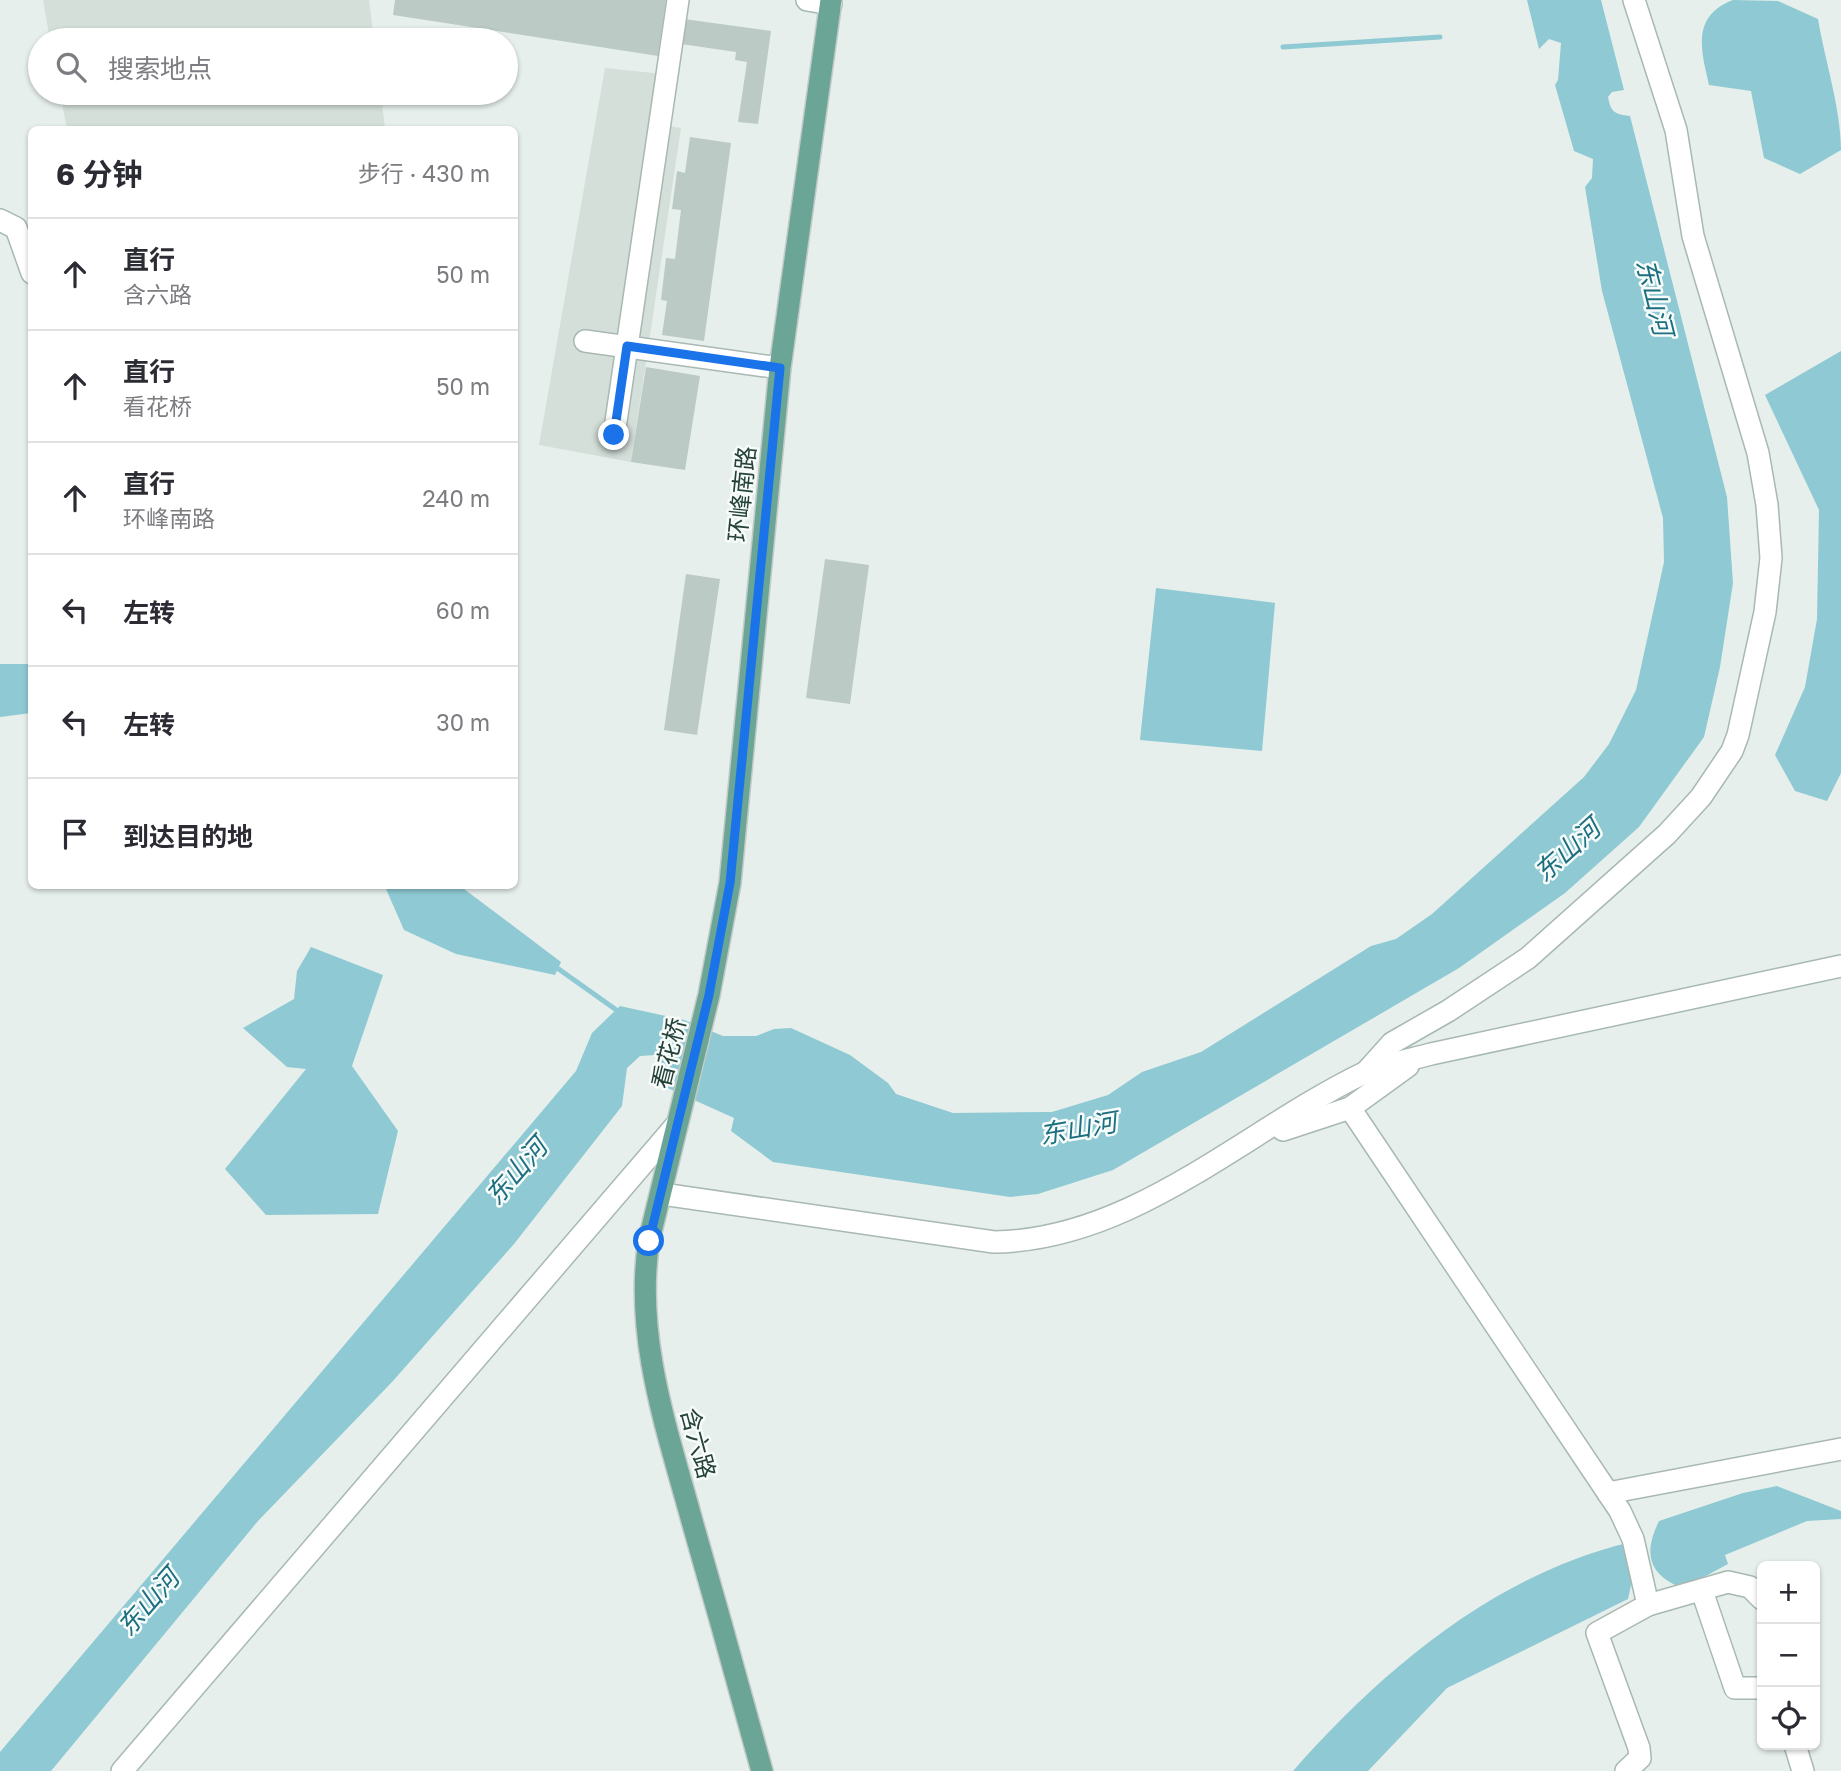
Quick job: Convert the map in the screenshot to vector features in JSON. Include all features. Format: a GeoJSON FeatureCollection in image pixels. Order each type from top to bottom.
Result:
{"type":"FeatureCollection","features":[{"type":"Feature","properties":{"kind":"main road","name":"环峰南路"},"geometry":{"type":"LineString","coordinates":[[709,995],[730,883],[780,368],[831,2]]}},
{"type":"Feature","properties":{"kind":"main road","name":"看花桥"},"geometry":{"type":"LineString","coordinates":[[677,1124],[709,995]]}},
{"type":"Feature","properties":{"kind":"main road","name":"含六路"},"geometry":{"type":"LineString","coordinates":[[677,1124],[644,1275],[649,1350],[762,1771]]}},
{"type":"Feature","properties":{"kind":"street"},"geometry":{"type":"LineString","coordinates":[[614,435],[678,0]]}},
{"type":"Feature","properties":{"kind":"street"},"geometry":{"type":"LineString","coordinates":[[807,0],[831,2]]}},
{"type":"Feature","properties":{"kind":"street"},"geometry":{"type":"LineString","coordinates":[[1366,1072],[1392,1043],[1448,1011],[1528,958],[1667,834],[1701,797],[1732,751],[1741,724],[1768,585],[1771,558],[1767,505],[1758,453],[1693,236],[1676,130],[1634,0]]}},
{"type":"Feature","properties":{"kind":"street"},"geometry":{"type":"LineString","coordinates":[[0,220],[16,228],[28,262]]}},
{"type":"Feature","properties":{"kind":"street"},"geometry":{"type":"LineString","coordinates":[[585,341],[780,368]]}},
{"type":"Feature","properties":{"kind":"street"},"geometry":{"type":"LineString","coordinates":[[662,1194],[994,1242],[1021,1241],[1051,1235],[1124,1210],[1366,1072],[1422,1057],[1841,965]]}},
{"type":"Feature","properties":{"kind":"street"},"geometry":{"type":"LineString","coordinates":[[1241,1145],[1350,1108],[1422,1057]]}},
{"type":"Feature","properties":{"kind":"street"},"geometry":{"type":"LineString","coordinates":[[1350,1108],[1608,1493],[1633,1539],[1648,1605]]}},
{"type":"Feature","properties":{"kind":"street"},"geometry":{"type":"LineString","coordinates":[[122,1771],[677,1124]]}},
{"type":"Feature","properties":{"kind":"street"},"geometry":{"type":"LineString","coordinates":[[1608,1493],[1841,1449]]}},
{"type":"Feature","properties":{"kind":"street"},"geometry":{"type":"LineString","coordinates":[[1626,1771],[1640,1758],[1639,1748],[1597,1633],[1648,1605],[1737,1582],[1750,1587],[1757,1594]]}},
{"type":"Feature","properties":{"kind":"street"},"geometry":{"type":"LineString","coordinates":[[1702,1591],[1735,1688],[1757,1688]]}},
{"type":"Feature","properties":{"kind":"street"},"geometry":{"type":"LineString","coordinates":[[1797,1750],[1803,1771]]}},
{"type":"Feature","properties":{"kind":"shaded area"},"geometry":{"type":"Polygon","coordinates":[[[43,0],[369,0],[372,28],[48,28],[43,0]]]}},
{"type":"Feature","properties":{"kind":"shaded area"},"geometry":{"type":"Polygon","coordinates":[[[605,68],[673,75],[666,126],[681,128],[631,462],[539,445],[605,68]]]}},
{"type":"Feature","properties":{"kind":"shaded area"},"geometry":{"type":"Polygon","coordinates":[[[62,105],[382,105],[385,126],[66,126],[62,105]]]}},
{"type":"Feature","properties":{"kind":"water","name":"东山河"},"geometry":{"type":"Polygon","coordinates":[[[1527,0],[1601,0],[1624,90],[1612,92],[1608,97],[1609,102],[1614,112],[1630,116],[1727,497],[1733,583],[1720,667],[1704,737],[1639,827],[1565,893],[1459,968],[1113,1170],[1038,1194],[1010,1197],[773,1162],[731,1131],[734,1118],[663,1086],[655,1055],[640,1056],[627,1068],[622,1106],[514,1244],[392,1382],[258,1521],[51,1771],[0,1771],[0,1752],[576,1071],[592,1033],[620,1006],[684,1020],[723,1036],[756,1036],[774,1029],[791,1028],[850,1055],[888,1083],[896,1094],[953,1113],[1052,1112],[1108,1095],[1142,1072],[1201,1052],[1371,946],[1396,939],[1432,914],[1584,777],[1609,744],[1636,690],[1664,562],[1663,518],[1602,291],[1585,187],[1592,178],[1593,159],[1574,151],[1555,85],[1558,80],[1561,43],[1549,39],[1539,49],[1527,0]]]}},
{"type":"Feature","properties":{"kind":"water"},"geometry":{"type":"Polygon","coordinates":[[[1733,0],[1778,1],[1818,19],[1836,102],[1841,150],[1800,174],[1764,158],[1751,91],[1709,85],[1703,59],[1702,35],[1710,15],[1733,0]]]}},
{"type":"Feature","properties":{"kind":"water"},"geometry":{"type":"Polygon","coordinates":[[[1841,351],[1841,773],[1827,801],[1795,791],[1775,755],[1805,687],[1817,619],[1819,510],[1765,395],[1841,351]]]}},
{"type":"Feature","properties":{"kind":"water"},"geometry":{"type":"Polygon","coordinates":[[[1156,588],[1275,603],[1262,751],[1140,740],[1156,588]]]}},
{"type":"Feature","properties":{"kind":"water"},"geometry":{"type":"Polygon","coordinates":[[[0,664],[28,664],[28,713],[0,717],[0,664]]]}},
{"type":"Feature","properties":{"kind":"water"},"geometry":{"type":"Polygon","coordinates":[[[386,889],[464,889],[561,962],[555,975],[456,954],[404,930],[386,889]]]}},
{"type":"Feature","properties":{"kind":"water"},"geometry":{"type":"Polygon","coordinates":[[[311,947],[383,975],[352,1066],[398,1131],[378,1214],[266,1215],[225,1169],[306,1069],[287,1067],[243,1028],[294,999],[297,971],[311,947]]]}},
{"type":"Feature","properties":{"kind":"water"},"geometry":{"type":"Polygon","coordinates":[[[1777,1486],[1841,1511],[1841,1519],[1807,1521],[1725,1555],[1728,1564],[1702,1578],[1675,1585],[1665,1579],[1653,1565],[1650,1549],[1659,1521],[1743,1493],[1777,1486]]]}},
{"type":"Feature","properties":{"kind":"water"},"geometry":{"type":"Polygon","coordinates":[[[1627,1543],[1635,1567],[1628,1599],[1447,1688],[1368,1771],[1293,1771],[1364,1697],[1402,1663],[1443,1632],[1486,1603],[1531,1578],[1578,1558],[1627,1543]]]}},
{"type":"Feature","properties":{"kind":"building"},"geometry":{"type":"Polygon","coordinates":[[[395,0],[666,0],[658,56],[518,34],[518,28],[477,28],[393,15],[395,0]]]}},
{"type":"Feature","properties":{"kind":"building"},"geometry":{"type":"Polygon","coordinates":[[[684,19],[771,31],[758,124],[738,122],[747,62],[735,60],[736,52],[681,44],[684,19]]]}},
{"type":"Feature","properties":{"kind":"building"},"geometry":{"type":"Polygon","coordinates":[[[690,137],[731,143],[704,341],[662,335],[667,301],[661,300],[666,258],[675,259],[681,210],[672,209],[677,171],[685,173],[690,137]]]}},
{"type":"Feature","properties":{"kind":"building"},"geometry":{"type":"Polygon","coordinates":[[[646,367],[700,376],[685,470],[631,462],[646,367]]]}},
{"type":"Feature","properties":{"kind":"building"},"geometry":{"type":"Polygon","coordinates":[[[825,559],[869,565],[850,704],[806,698],[825,559]]]}},
{"type":"Feature","properties":{"kind":"building"},"geometry":{"type":"Polygon","coordinates":[[[686,574],[720,579],[697,735],[664,730],[686,574]]]}},
{"type":"Feature","properties":{"kind":"waterway"},"geometry":{"type":"LineString","coordinates":[[1283,47],[1440,37]]}},
{"type":"Feature","properties":{"kind":"waterway"},"geometry":{"type":"LineString","coordinates":[[553,965],[622,1014]]}},
{"type":"Feature","properties":{"kind":"route"},"geometry":{"type":"LineString","coordinates":[[614,435],[627,346],[780,368],[730,883],[709,995],[649,1241]]}}]}
